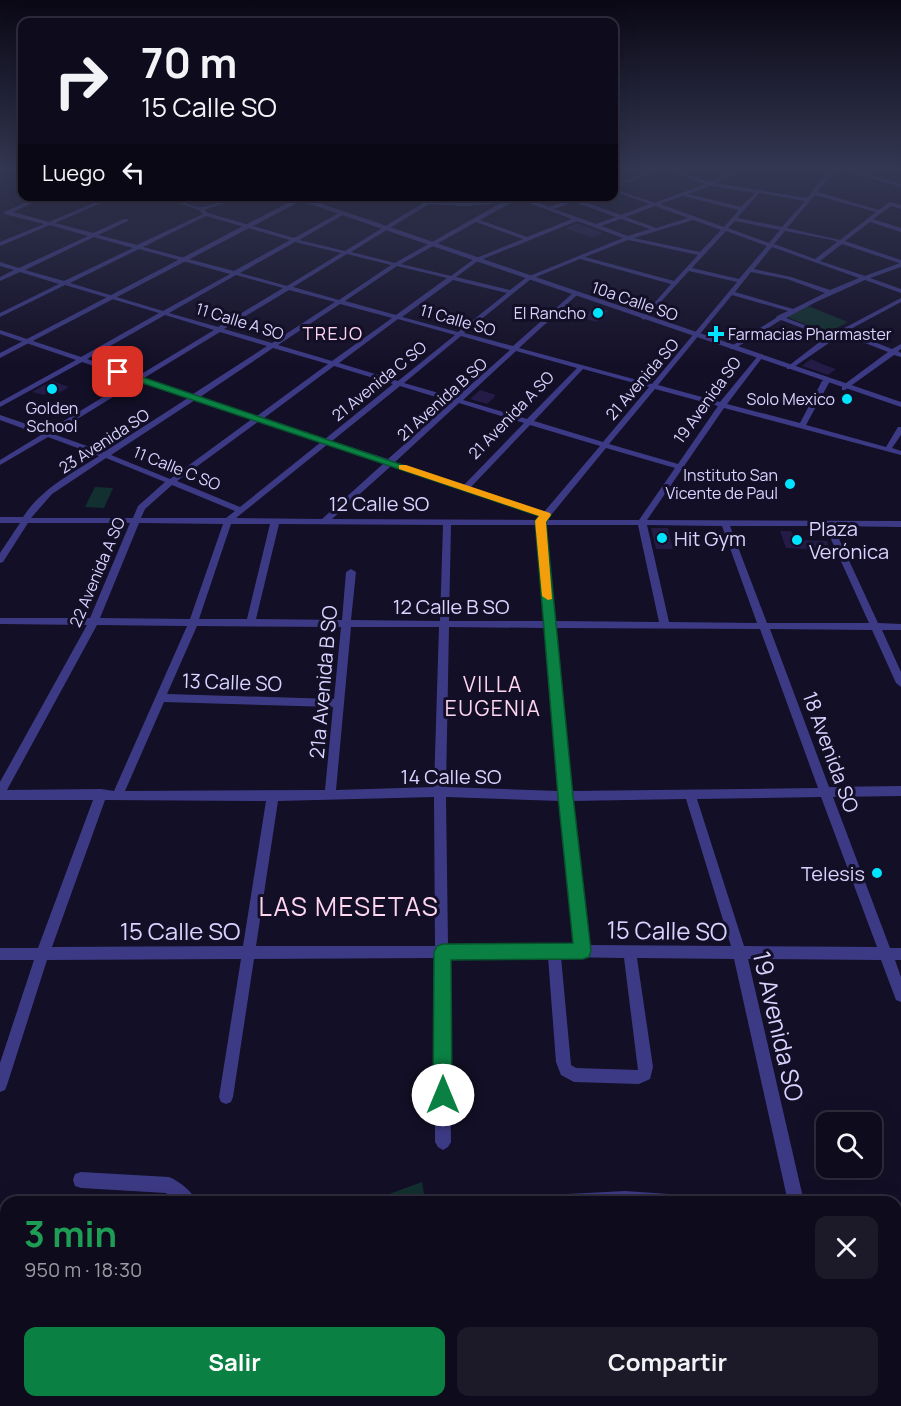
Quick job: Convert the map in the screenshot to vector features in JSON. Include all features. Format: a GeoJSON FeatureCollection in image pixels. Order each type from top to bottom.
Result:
{"type":"FeatureCollection","features":[{"type":"Feature","properties":{"kind":"street"},"geometry":{"type":"LineString","coordinates":[[0,244],[20,236]]}},
{"type":"Feature","properties":{"kind":"street"},"geometry":{"type":"LineString","coordinates":[[0,279],[93,236]]}},
{"type":"Feature","properties":{"kind":"street","name":"11 Calle SO"},"geometry":{"type":"LineString","coordinates":[[93,236],[901,453]]}},
{"type":"Feature","properties":{"kind":"street"},"geometry":{"type":"LineString","coordinates":[[0,315],[163,236]]}},
{"type":"Feature","properties":{"kind":"street"},"geometry":{"type":"LineString","coordinates":[[0,356],[231,236]]}},
{"type":"Feature","properties":{"kind":"street"},"geometry":{"type":"LineString","coordinates":[[280,236],[511,292]]}},
{"type":"Feature","properties":{"kind":"street"},"geometry":{"type":"LineString","coordinates":[[0,405],[302,236]]}},
{"type":"Feature","properties":{"kind":"street"},"geometry":{"type":"LineString","coordinates":[[0,463],[371,236]]}},
{"type":"Feature","properties":{"kind":"street","name":"10a Calle SO"},"geometry":{"type":"LineString","coordinates":[[405,236],[845,388],[901,405]]}},
{"type":"Feature","properties":{"kind":"street","name":"23 Avenida SO"},"geometry":{"type":"LineString","coordinates":[[0,560],[39,500],[49,492],[397,264],[446,236]]}},
{"type":"Feature","properties":{"kind":"street"},"geometry":{"type":"LineString","coordinates":[[519,236],[528,239]]}},
{"type":"Feature","properties":{"kind":"street","name":"22 Avenida A SO"},"geometry":{"type":"LineString","coordinates":[[0,794],[94,621],[141,508],[172,481],[476,260],[536,236]]}},
{"type":"Feature","properties":{"kind":"street"},"geometry":{"type":"LineString","coordinates":[[622,236],[701,254]]}},
{"type":"Feature","properties":{"kind":"street","name":"21 Avenida C SO"},"geometry":{"type":"LineString","coordinates":[[118,794],[194,621],[228,521],[462,335],[529,278],[635,236]]}},
{"type":"Feature","properties":{"kind":"street","name":"21 Avenida SO"},"geometry":{"type":"LineString","coordinates":[[644,318],[718,236]]}},
{"type":"Feature","properties":{"kind":"street"},"geometry":{"type":"LineString","coordinates":[[743,236],[901,291]]}},
{"type":"Feature","properties":{"kind":"street","name":"21 Avenida SO"},"geometry":{"type":"LineString","coordinates":[[543,518],[779,236]]}},
{"type":"Feature","properties":{"kind":"street"},"geometry":{"type":"LineString","coordinates":[[816,236],[841,241],[901,263]]}},
{"type":"Feature","properties":{"kind":"street"},"geometry":{"type":"LineString","coordinates":[[816,261],[848,236]]}},
{"type":"Feature","properties":{"kind":"street"},"geometry":{"type":"LineString","coordinates":[[578,257],[674,283]]}},
{"type":"Feature","properties":{"kind":"street","name":"19 Avenida SO"},"geometry":{"type":"LineString","coordinates":[[732,348],[791,310],[901,263]]}},
{"type":"Feature","properties":{"kind":"street","name":"11 Calle A SO"},"geometry":{"type":"LineString","coordinates":[[0,264],[680,467]]}},
{"type":"Feature","properties":{"kind":"street"},"geometry":{"type":"LineString","coordinates":[[687,269],[742,281]]}},
{"type":"Feature","properties":{"kind":"street"},"geometry":{"type":"LineString","coordinates":[[751,270],[789,278],[829,292]]}},
{"type":"Feature","properties":{"kind":"street"},"geometry":{"type":"LineString","coordinates":[[732,293],[791,310]]}},
{"type":"Feature","properties":{"kind":"street","name":"21 Avenida B SO"},"geometry":{"type":"LineString","coordinates":[[325,521],[515,351],[575,294]]}},
{"type":"Feature","properties":{"kind":"street"},"geometry":{"type":"LineString","coordinates":[[789,368],[831,337],[901,300]]}},
{"type":"Feature","properties":{"kind":"street"},"geometry":{"type":"LineString","coordinates":[[779,317],[831,337]]}},
{"type":"Feature","properties":{"kind":"street"},"geometry":{"type":"LineString","coordinates":[[841,331],[901,355]]}},
{"type":"Feature","properties":{"kind":"street"},"geometry":{"type":"LineString","coordinates":[[0,332],[466,488],[543,518],[565,796],[583,951]]}},
{"type":"Feature","properties":{"kind":"street"},"geometry":{"type":"LineString","coordinates":[[845,388],[891,351],[901,346]]}},
{"type":"Feature","properties":{"kind":"street","name":"19 Avenida SO"},"geometry":{"type":"LineString","coordinates":[[642,522],[722,405],[759,358]]}},
{"type":"Feature","properties":{"kind":"street","name":"21 Avenida A SO"},"geometry":{"type":"LineString","coordinates":[[466,488],[581,367]]}},
{"type":"Feature","properties":{"kind":"street"},"geometry":{"type":"LineString","coordinates":[[802,426],[826,381]]}},
{"type":"Feature","properties":{"kind":"street","name":"11 Calle C SO"},"geometry":{"type":"LineString","coordinates":[[0,417],[172,481],[240,510]]}},
{"type":"Feature","properties":{"kind":"street"},"geometry":{"type":"LineString","coordinates":[[888,449],[901,429]]}},
{"type":"Feature","properties":{"kind":"street","name":"12 Calle SO"},"geometry":{"type":"LineString","coordinates":[[0,520],[447,521],[543,518],[642,522],[901,524]]}},
{"type":"Feature","properties":{"kind":"street"},"geometry":{"type":"LineString","coordinates":[[251,622],[275,521]]}},
{"type":"Feature","properties":{"kind":"street"},"geometry":{"type":"LineString","coordinates":[[443,1142],[440,792],[447,521]]}},
{"type":"Feature","properties":{"kind":"street"},"geometry":{"type":"LineString","coordinates":[[642,522],[665,626]]}},
{"type":"Feature","properties":{"kind":"street","name":"18 Avenida SO"},"geometry":{"type":"LineString","coordinates":[[725,523],[901,995]]}},
{"type":"Feature","properties":{"kind":"street"},"geometry":{"type":"LineString","coordinates":[[828,524],[901,683]]}},
{"type":"Feature","properties":{"kind":"street","name":"21a Avenida B SO"},"geometry":{"type":"LineString","coordinates":[[330,795],[351,572]]}},
{"type":"Feature","properties":{"kind":"street","name":"12 Calle B SO"},"geometry":{"type":"LineString","coordinates":[[0,621],[901,627]]}},
{"type":"Feature","properties":{"kind":"street","name":"13 Calle SO"},"geometry":{"type":"LineString","coordinates":[[161,698],[339,703]]}},
{"type":"Feature","properties":{"kind":"street","name":"14 Calle SO"},"geometry":{"type":"LineString","coordinates":[[0,794],[273,796],[440,792],[565,796],[901,791]]}},
{"type":"Feature","properties":{"kind":"street"},"geometry":{"type":"LineString","coordinates":[[0,1085],[43,953],[101,794]]}},
{"type":"Feature","properties":{"kind":"street","name":"19 Avenida SO"},"geometry":{"type":"LineString","coordinates":[[690,794],[740,954],[795,1196]]}},
{"type":"Feature","properties":{"kind":"street"},"geometry":{"type":"LineString","coordinates":[[226,1097],[273,796]]}},
{"type":"Feature","properties":{"kind":"street"},"geometry":{"type":"LineString","coordinates":[[554,951],[562,1062],[566,1070],[574,1075],[639,1077],[645,1074],[646,1067],[630,952]]}},
{"type":"Feature","properties":{"kind":"street","name":"15 Calle SO"},"geometry":{"type":"LineString","coordinates":[[0,954],[583,951],[901,954]]}},
{"type":"Feature","properties":{"kind":"street"},"geometry":{"type":"LineString","coordinates":[[81,1180],[169,1185],[182,1196]]}},
{"type":"Feature","properties":{"kind":"green space"},"geometry":{"type":"Polygon","coordinates":[[[808,306],[848,322],[827,333],[787,317],[808,306]]]}},
{"type":"Feature","properties":{"kind":"green space"},"geometry":{"type":"Polygon","coordinates":[[[95,487],[113,488],[104,508],[85,507],[95,487]]]}},
{"type":"Feature","properties":{"kind":"green space"},"geometry":{"type":"Polygon","coordinates":[[[422,1182],[424,1196],[384,1196],[422,1182]]]}},
{"type":"Feature","properties":{"kind":"building","name":"El Rancho"},"geometry":{"type":"Polygon","coordinates":[[[595,307],[608,311],[596,322],[583,318],[595,307]]]}},
{"type":"Feature","properties":{"kind":"building"},"geometry":{"type":"Polygon","coordinates":[[[811,359],[836,369],[828,375],[802,366],[811,359]]]}},
{"type":"Feature","properties":{"kind":"building","name":"Golden School"},"geometry":{"type":"Polygon","coordinates":[[[52,381],[69,387],[59,393],[51,391],[44,395],[32,392],[52,381]]]}},
{"type":"Feature","properties":{"kind":"building"},"geometry":{"type":"Polygon","coordinates":[[[480,390],[496,395],[487,404],[470,399],[480,390]]]}},
{"type":"Feature","properties":{"kind":"building","name":"Hit Gym"},"geometry":{"type":"Polygon","coordinates":[[[651,528],[668,528],[673,549],[656,549],[651,528]]]}},
{"type":"Feature","properties":{"kind":"building","name":"Plaza Verónica"},"geometry":{"type":"Polygon","coordinates":[[[780,531],[791,531],[795,540],[827,541],[830,550],[786,548],[780,531]]]}},
{"type":"Feature","properties":{"kind":"slow traffic"},"geometry":{"type":"LineString","coordinates":[[402,467],[546,515],[540,521],[548,596]]}},
{"type":"Feature","properties":{"kind":"place","name":"El Rancho"},"geometry":{"type":"Point","coordinates":[598,313]}},
{"type":"Feature","properties":{"kind":"place","name":"Farmacias Pharmaster"},"geometry":{"type":"Point","coordinates":[716,334]}},
{"type":"Feature","properties":{"kind":"place","name":"Golden School"},"geometry":{"type":"Point","coordinates":[52,389]}},
{"type":"Feature","properties":{"kind":"place","name":"Solo Mexico"},"geometry":{"type":"Point","coordinates":[847,399]}},
{"type":"Feature","properties":{"kind":"place","name":"Instituto San Vicente de Paul"},"geometry":{"type":"Point","coordinates":[790,484]}},
{"type":"Feature","properties":{"kind":"place","name":"Hit Gym"},"geometry":{"type":"Point","coordinates":[662,538]}},
{"type":"Feature","properties":{"kind":"place","name":"Plaza Verónica"},"geometry":{"type":"Point","coordinates":[797,540]}},
{"type":"Feature","properties":{"kind":"place","name":"Telesis"},"geometry":{"type":"Point","coordinates":[877,873]}},
{"type":"Feature","properties":{"kind":"district","name":"TREJO"},"geometry":{"type":"Point","coordinates":[333,333]}},
{"type":"Feature","properties":{"kind":"district","name":"VILLA EUGENIA"},"geometry":{"type":"Point","coordinates":[493,696]}},
{"type":"Feature","properties":{"kind":"district","name":"LAS MESETAS"},"geometry":{"type":"Point","coordinates":[349,906]}},
{"type":"Feature","properties":{"kind":"route"},"geometry":{"type":"LineString","coordinates":[[118,372],[546,515],[540,521],[565,796],[583,951],[443,952],[443,1095]]}}]}
